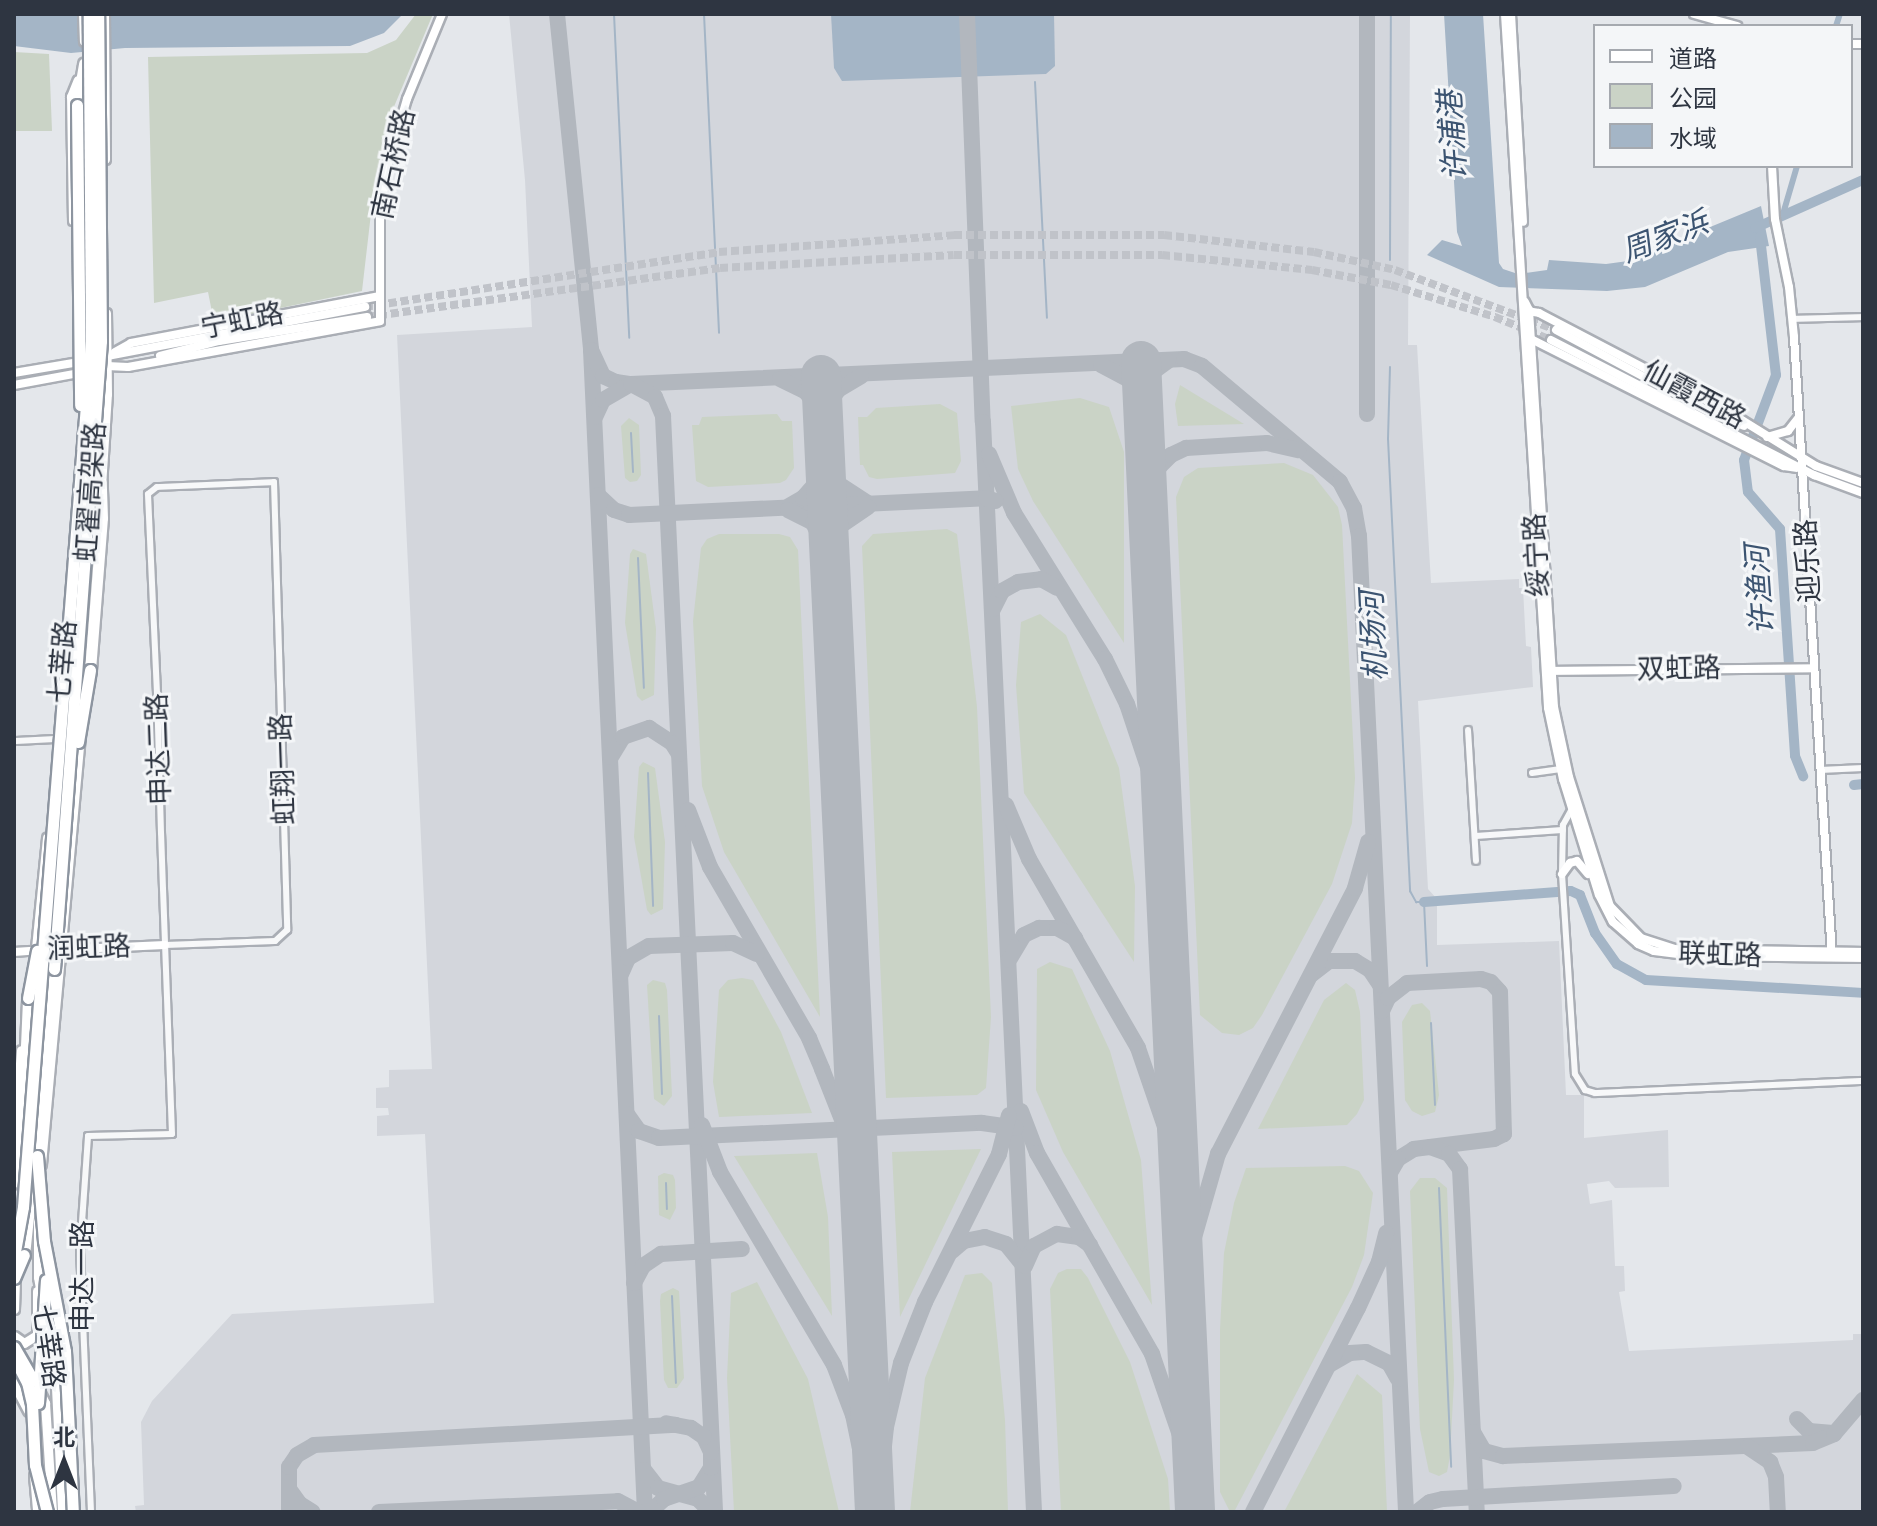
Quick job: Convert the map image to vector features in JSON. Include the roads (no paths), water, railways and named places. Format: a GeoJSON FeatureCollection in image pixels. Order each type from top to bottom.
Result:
{"type":"FeatureCollection","features":[{"type":"Feature","properties":{"kind":"highway","name":"虹翟高架路"},"geometry":{"type":"LineString","coordinates":[[47,892],[81,471],[92,280],[86,14]]}},
{"type":"Feature","properties":{"kind":"highway","name":"虹翟高架路"},"geometry":{"type":"LineString","coordinates":[[37,1156],[69,781],[101,341],[98,14]]}},
{"type":"Feature","properties":{"kind":"highway"},"geometry":{"type":"LineString","coordinates":[[81,471],[77,105],[84,60]]}},
{"type":"Feature","properties":{"kind":"highway"},"geometry":{"type":"LineString","coordinates":[[69,781],[90,670],[102,518],[101,482]]}},
{"type":"Feature","properties":{"kind":"highway"},"geometry":{"type":"LineString","coordinates":[[20,1183],[20,1124],[28,998],[47,892]]}},
{"type":"Feature","properties":{"kind":"highway"},"geometry":{"type":"LineString","coordinates":[[14,1257],[23,1207],[47,892]]}},
{"type":"Feature","properties":{"kind":"highway"},"geometry":{"type":"LineString","coordinates":[[37,1156],[47,1293],[38,1403]]}},
{"type":"Feature","properties":{"kind":"highway"},"geometry":{"type":"LineString","coordinates":[[14,1278],[29,1230],[37,1156]]}},
{"type":"Feature","properties":{"kind":"highway"},"geometry":{"type":"LineString","coordinates":[[44,1241],[65,1351],[73,1512]]}},
{"type":"Feature","properties":{"kind":"highway"},"geometry":{"type":"LineString","coordinates":[[14,1347],[34,1379],[44,1481]]}},
{"type":"Feature","properties":{"kind":"highway"},"geometry":{"type":"LineString","coordinates":[[14,1358],[27,1382],[38,1486],[48,1512]]}},
{"type":"Feature","properties":{"kind":"highway"},"geometry":{"type":"LineString","coordinates":[[14,1379],[26,1399],[33,1422]]}},
{"type":"Feature","properties":{"kind":"main road","name":"七莘路"},"geometry":{"type":"LineString","coordinates":[[14,1309],[20,1183],[15,1128],[25,995],[35,951],[57,739],[87,366],[86,14]]}},
{"type":"Feature","properties":{"kind":"main road","name":"七莘路"},"geometry":{"type":"LineString","coordinates":[[14,1336],[24,1343],[37,1335],[44,1123],[62,949],[101,482],[107,361],[104,14]]}},
{"type":"Feature","properties":{"kind":"main road","name":"南石桥路"},"geometry":{"type":"LineString","coordinates":[[380,321],[380,216],[388,164],[407,99],[442,14]]}},
{"type":"Feature","properties":{"kind":"main road","name":"绥宁路"},"geometry":{"type":"LineString","coordinates":[[1508,14],[1547,671],[1561,769],[1574,805]]}},
{"type":"Feature","properties":{"kind":"main road"},"geometry":{"type":"LineString","coordinates":[[1694,14],[1730,24]]}},
{"type":"Feature","properties":{"kind":"main road"},"geometry":{"type":"LineString","coordinates":[[76,363],[71,97],[84,60]]}},
{"type":"Feature","properties":{"kind":"main road","name":"迎乐路"},"geometry":{"type":"LineString","coordinates":[[1772,168],[1772,189],[1792,319],[1832,955]]}},
{"type":"Feature","properties":{"kind":"main road","name":"宁虹路"},"geometry":{"type":"LineString","coordinates":[[107,361],[131,343],[379,296]]}},
{"type":"Feature","properties":{"kind":"main road","name":"仙霞西路"},"geometry":{"type":"LineString","coordinates":[[1526,311],[1681,387],[1727,424]]}},
{"type":"Feature","properties":{"kind":"main road","name":"宁虹路"},"geometry":{"type":"LineString","coordinates":[[14,385],[107,361],[366,312],[198,345],[107,361]]}},
{"type":"Feature","properties":{"kind":"main road","name":"宁虹路"},"geometry":{"type":"LineString","coordinates":[[107,361],[128,367],[380,321]]}},
{"type":"Feature","properties":{"kind":"main road"},"geometry":{"type":"LineString","coordinates":[[1556,330],[1719,417]]}},
{"type":"Feature","properties":{"kind":"main road","name":"仙霞西路"},"geometry":{"type":"LineString","coordinates":[[1528,337],[1727,424],[1766,437],[1801,457],[1863,483]]}},
{"type":"Feature","properties":{"kind":"main road"},"geometry":{"type":"LineString","coordinates":[[1551,340],[1727,424]]}},
{"type":"Feature","properties":{"kind":"main road"},"geometry":{"type":"LineString","coordinates":[[198,345],[239,347]]}},
{"type":"Feature","properties":{"kind":"main road","name":"宁虹路"},"geometry":{"type":"LineString","coordinates":[[14,373],[76,363],[87,366]]}},
{"type":"Feature","properties":{"kind":"main road"},"geometry":{"type":"LineString","coordinates":[[1681,387],[1760,450]]}},
{"type":"Feature","properties":{"kind":"main road"},"geometry":{"type":"LineString","coordinates":[[1766,437],[1788,431],[1798,418]]}},
{"type":"Feature","properties":{"kind":"main road","name":"仙霞西路"},"geometry":{"type":"LineString","coordinates":[[1760,450],[1784,466],[1802,469]]}},
{"type":"Feature","properties":{"kind":"main road","name":"仙霞西路"},"geometry":{"type":"LineString","coordinates":[[1760,450],[1863,493]]}},
{"type":"Feature","properties":{"kind":"main road"},"geometry":{"type":"LineString","coordinates":[[1784,466],[1803,482]]}},
{"type":"Feature","properties":{"kind":"main road","name":"双虹路"},"geometry":{"type":"LineString","coordinates":[[1547,671],[1814,668]]}},
{"type":"Feature","properties":{"kind":"main road","name":"绥宁路"},"geometry":{"type":"LineString","coordinates":[[1547,671],[1574,805]]}},
{"type":"Feature","properties":{"kind":"main road"},"geometry":{"type":"LineString","coordinates":[[57,739],[80,739]]}},
{"type":"Feature","properties":{"kind":"main road","name":"联虹路"},"geometry":{"type":"LineString","coordinates":[[1574,805],[1599,895],[1613,922],[1638,944],[1654,951],[1694,956],[1863,952]]}},
{"type":"Feature","properties":{"kind":"main road","name":"联虹路"},"geometry":{"type":"LineString","coordinates":[[1574,805],[1610,906],[1641,938],[1684,950],[1863,958]]}},
{"type":"Feature","properties":{"kind":"main road"},"geometry":{"type":"LineString","coordinates":[[1562,874],[1570,863],[1582,864],[1599,895]]}},
{"type":"Feature","properties":{"kind":"main road","name":"润虹路"},"geometry":{"type":"LineString","coordinates":[[14,952],[165,945]]}},
{"type":"Feature","properties":{"kind":"main road","name":"七莘路"},"geometry":{"type":"LineString","coordinates":[[38,1277],[55,1367],[62,1512]]}},
{"type":"Feature","properties":{"kind":"main road"},"geometry":{"type":"LineString","coordinates":[[14,1379],[38,1389],[45,1403],[48,1512]]}},
{"type":"Feature","properties":{"kind":"main road"},"geometry":{"type":"LineString","coordinates":[[14,1389],[26,1404],[31,1421],[37,1512]]}},
{"type":"Feature","properties":{"kind":"main road"},"geometry":{"type":"LineString","coordinates":[[44,1481],[48,1512]]}},
{"type":"Feature","properties":{"kind":"street"},"geometry":{"type":"LineString","coordinates":[[1792,319],[1863,317]]}},
{"type":"Feature","properties":{"kind":"street","name":"虹翔一路"},"geometry":{"type":"LineString","coordinates":[[165,945],[275,941],[287,930],[274,482]]}},
{"type":"Feature","properties":{"kind":"street","name":"申达二路"},"geometry":{"type":"LineString","coordinates":[[88,1136],[172,1134],[148,494],[157,487],[274,482]]}},
{"type":"Feature","properties":{"kind":"street"},"geometry":{"type":"LineString","coordinates":[[1468,730],[1476,861]]}},
{"type":"Feature","properties":{"kind":"street"},"geometry":{"type":"LineString","coordinates":[[14,741],[57,739]]}},
{"type":"Feature","properties":{"kind":"street"},"geometry":{"type":"LineString","coordinates":[[1820,770],[1863,768]]}},
{"type":"Feature","properties":{"kind":"street"},"geometry":{"type":"LineString","coordinates":[[1532,773],[1561,769]]}},
{"type":"Feature","properties":{"kind":"street"},"geometry":{"type":"LineString","coordinates":[[1574,805],[1563,830],[1562,874],[1578,1083],[1595,1093],[1863,1081]]}},
{"type":"Feature","properties":{"kind":"street"},"geometry":{"type":"LineString","coordinates":[[1475,836],[1563,830]]}},
{"type":"Feature","properties":{"kind":"street","name":"申达一路"},"geometry":{"type":"LineString","coordinates":[[88,1136],[80,1251],[91,1512]]}},
{"type":"Feature","properties":{"kind":"water"},"geometry":{"type":"Polygon","coordinates":[[[14,14],[403,14],[384,33],[350,46],[125,48],[71,53],[14,46],[14,14]]]}},
{"type":"Feature","properties":{"kind":"water"},"geometry":{"type":"Polygon","coordinates":[[[831,14],[1054,14],[1055,66],[1046,74],[842,81],[834,68],[831,14]]]}},
{"type":"Feature","properties":{"kind":"water","name":"许浦港"},"geometry":{"type":"Polygon","coordinates":[[[1444,14],[1483,14],[1499,263],[1503,269],[1518,274],[1547,270],[1549,260],[1606,264],[1628,261],[1761,206],[1769,246],[1728,252],[1645,287],[1607,291],[1499,287],[1427,255],[1442,240],[1462,246],[1457,232],[1444,14]]]}},
{"type":"Feature","properties":{"kind":"waterway"},"geometry":{"type":"LineString","coordinates":[[614,14],[629,338]]}},
{"type":"Feature","properties":{"kind":"waterway"},"geometry":{"type":"LineString","coordinates":[[704,14],[719,333]]}},
{"type":"Feature","properties":{"kind":"waterway"},"geometry":{"type":"LineString","coordinates":[[1390,260],[1391,14]]}},
{"type":"Feature","properties":{"kind":"waterway"},"geometry":{"type":"LineString","coordinates":[[1837,24],[1840,14]]}},
{"type":"Feature","properties":{"kind":"waterway"},"geometry":{"type":"LineString","coordinates":[[1035,82],[1047,318]]}},
{"type":"Feature","properties":{"kind":"waterway"},"geometry":{"type":"LineString","coordinates":[[1783,214],[1796,168]]}},
{"type":"Feature","properties":{"kind":"waterway","name":"周家浜"},"geometry":{"type":"LineString","coordinates":[[1755,228],[1863,180]]}},
{"type":"Feature","properties":{"kind":"waterway","name":"许渔河"},"geometry":{"type":"LineString","coordinates":[[1760,237],[1776,375],[1744,460],[1748,492],[1780,529],[1795,756],[1803,776]]}},
{"type":"Feature","properties":{"kind":"waterway","name":"机场河"},"geometry":{"type":"LineString","coordinates":[[1390,367],[1388,439],[1410,891],[1416,902],[1424,902],[1427,966]]}},
{"type":"Feature","properties":{"kind":"waterway"},"geometry":{"type":"LineString","coordinates":[[631,433],[633,472]]}},
{"type":"Feature","properties":{"kind":"waterway"},"geometry":{"type":"LineString","coordinates":[[638,558],[644,688]]}},
{"type":"Feature","properties":{"kind":"waterway"},"geometry":{"type":"LineString","coordinates":[[648,773],[653,906]]}},
{"type":"Feature","properties":{"kind":"waterway"},"geometry":{"type":"LineString","coordinates":[[1854,785],[1863,784]]}},
{"type":"Feature","properties":{"kind":"waterway","name":"机场河"},"geometry":{"type":"LineString","coordinates":[[1424,902],[1571,891],[1580,895],[1595,933],[1617,964],[1646,980],[1863,993]]}},
{"type":"Feature","properties":{"kind":"waterway"},"geometry":{"type":"LineString","coordinates":[[659,1016],[662,1094]]}},
{"type":"Feature","properties":{"kind":"waterway"},"geometry":{"type":"LineString","coordinates":[[1431,1023],[1435,1105]]}},
{"type":"Feature","properties":{"kind":"waterway"},"geometry":{"type":"LineString","coordinates":[[666,1183],[667,1209]]}},
{"type":"Feature","properties":{"kind":"waterway"},"geometry":{"type":"LineString","coordinates":[[1439,1188],[1451,1467]]}},
{"type":"Feature","properties":{"kind":"waterway"},"geometry":{"type":"LineString","coordinates":[[672,1296],[676,1383]]}},
{"type":"Feature","properties":{"kind":"tunnel"},"geometry":{"type":"LineString","coordinates":[[365,307],[719,252],[954,235],[1164,235],[1314,252],[1395,270],[1556,330]]}},
{"type":"Feature","properties":{"kind":"tunnel"},"geometry":{"type":"LineString","coordinates":[[367,317],[720,268],[954,255],[1162,255],[1312,270],[1391,285],[1495,317],[1551,340]]}}]}
